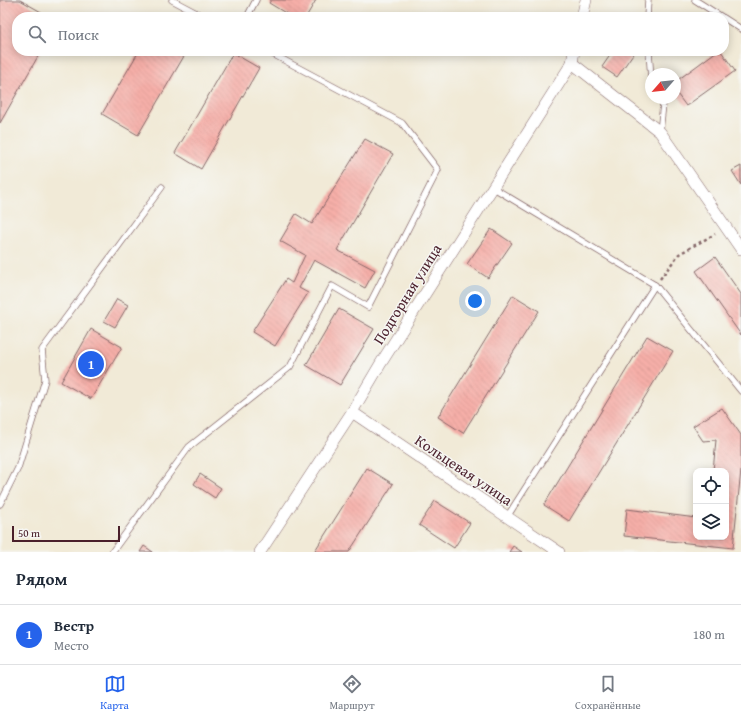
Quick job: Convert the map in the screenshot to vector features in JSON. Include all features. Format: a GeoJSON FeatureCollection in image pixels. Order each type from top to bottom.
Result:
{"type":"FeatureCollection","features":[{"type":"Feature","properties":{"kind":"street"},"geometry":{"type":"LineString","coordinates":[[583,12],[586,0]]}},
{"type":"Feature","properties":{"kind":"street","name":"Подгорная улица"},"geometry":{"type":"LineString","coordinates":[[260,552],[352,412],[381,363],[572,63],[573,56]]}},
{"type":"Feature","properties":{"kind":"street"},"geometry":{"type":"LineString","coordinates":[[572,63],[660,132],[741,249]]}},
{"type":"Feature","properties":{"kind":"street","name":"Кольцевая улица"},"geometry":{"type":"LineString","coordinates":[[352,412],[559,552]]}},
{"type":"Feature","properties":{"kind":"lane"},"geometry":{"type":"LineString","coordinates":[[172,0],[195,12]]}},
{"type":"Feature","properties":{"kind":"lane"},"geometry":{"type":"LineString","coordinates":[[250,12],[256,0]]}},
{"type":"Feature","properties":{"kind":"lane"},"geometry":{"type":"LineString","coordinates":[[647,12],[648,0]]}},
{"type":"Feature","properties":{"kind":"lane"},"geometry":{"type":"LineString","coordinates":[[695,0],[714,12]]}},
{"type":"Feature","properties":{"kind":"lane"},"geometry":{"type":"LineString","coordinates":[[729,22],[741,29]]}},
{"type":"Feature","properties":{"kind":"lane"},"geometry":{"type":"LineString","coordinates":[[112,552],[189,447],[290,367],[332,286],[368,307],[438,170],[402,123],[276,56]]}},
{"type":"Feature","properties":{"kind":"lane"},"geometry":{"type":"LineString","coordinates":[[649,56],[650,68]]}},
{"type":"Feature","properties":{"kind":"lane"},"geometry":{"type":"LineString","coordinates":[[660,132],[663,104]]}},
{"type":"Feature","properties":{"kind":"lane"},"geometry":{"type":"LineString","coordinates":[[0,504],[18,468],[45,380],[42,350],[162,187]]}},
{"type":"Feature","properties":{"kind":"lane"},"geometry":{"type":"LineString","coordinates":[[492,187],[655,285],[741,391]]}},
{"type":"Feature","properties":{"kind":"lane"},"geometry":{"type":"LineString","coordinates":[[507,517],[655,285]]}},
{"type":"Feature","properties":{"kind":"path"},"geometry":{"type":"LineString","coordinates":[[655,285],[679,254],[726,228]]}},
{"type":"Feature","properties":{"kind":"building"},"geometry":{"type":"Polygon","coordinates":[[[0,0],[20,0],[41,12],[12,12],[12,56],[38,56],[0,123],[0,0]]]}},
{"type":"Feature","properties":{"kind":"building"},"geometry":{"type":"Polygon","coordinates":[[[271,0],[316,0],[309,12],[284,12],[269,3],[271,0]]]}},
{"type":"Feature","properties":{"kind":"building"},"geometry":{"type":"Polygon","coordinates":[[[136,56],[184,56],[138,135],[102,114],[136,56]]]}},
{"type":"Feature","properties":{"kind":"building"},"geometry":{"type":"Polygon","coordinates":[[[231,56],[238,56],[259,68],[201,169],[175,153],[231,56]]]}},
{"type":"Feature","properties":{"kind":"building"},"geometry":{"type":"Polygon","coordinates":[[[610,56],[632,56],[617,77],[602,67],[610,56]]]}},
{"type":"Feature","properties":{"kind":"building"},"geometry":{"type":"Polygon","coordinates":[[[710,56],[724,56],[735,71],[686,106],[681,99],[681,78],[710,56]]]}},
{"type":"Feature","properties":{"kind":"building"},"geometry":{"type":"Polygon","coordinates":[[[365,139],[393,154],[337,250],[375,270],[365,288],[314,260],[299,288],[308,293],[275,346],[252,332],[286,279],[292,283],[305,255],[280,241],[296,214],[312,224],[365,139]]]}},
{"type":"Feature","properties":{"kind":"building"},"geometry":{"type":"Polygon","coordinates":[[[741,166],[741,185],[732,171],[741,166]]]}},
{"type":"Feature","properties":{"kind":"building"},"geometry":{"type":"Polygon","coordinates":[[[491,229],[512,243],[488,278],[467,264],[491,229]]]}},
{"type":"Feature","properties":{"kind":"building"},"geometry":{"type":"Polygon","coordinates":[[[715,257],[741,294],[741,335],[696,271],[715,257]]]}},
{"type":"Feature","properties":{"kind":"building"},"geometry":{"type":"Polygon","coordinates":[[[513,295],[539,311],[463,433],[438,417],[513,295]]]}},
{"type":"Feature","properties":{"kind":"building"},"geometry":{"type":"Polygon","coordinates":[[[117,299],[128,305],[115,327],[104,321],[117,299]]]}},
{"type":"Feature","properties":{"kind":"building"},"geometry":{"type":"Polygon","coordinates":[[[339,309],[374,329],[340,385],[306,365],[339,309]]]}},
{"type":"Feature","properties":{"kind":"building"},"geometry":{"type":"Polygon","coordinates":[[[91,329],[122,347],[91,399],[61,382],[91,329]]]}},
{"type":"Feature","properties":{"kind":"building"},"geometry":{"type":"Polygon","coordinates":[[[647,336],[673,351],[569,521],[544,505],[647,336]]]}},
{"type":"Feature","properties":{"kind":"building"},"geometry":{"type":"Polygon","coordinates":[[[722,408],[741,435],[741,470],[733,548],[624,536],[627,509],[693,518],[693,540],[729,540],[729,468],[713,468],[716,440],[703,441],[693,426],[722,408]]]}},
{"type":"Feature","properties":{"kind":"building"},"geometry":{"type":"Polygon","coordinates":[[[367,468],[393,484],[349,552],[314,552],[367,468]]]}},
{"type":"Feature","properties":{"kind":"building"},"geometry":{"type":"Polygon","coordinates":[[[200,474],[221,488],[215,498],[194,484],[200,474]]]}},
{"type":"Feature","properties":{"kind":"building"},"geometry":{"type":"Polygon","coordinates":[[[435,501],[470,523],[454,548],[419,525],[435,501]]]}},
{"type":"Feature","properties":{"kind":"building"},"geometry":{"type":"Polygon","coordinates":[[[144,546],[153,552],[140,552],[144,546]]]}},
{"type":"Feature","properties":{"kind":"building"},"geometry":{"type":"Polygon","coordinates":[[[513,546],[522,552],[509,552],[513,546]]]}},
{"type":"Feature","properties":{"kind":"place","name":"Вестр"},"geometry":{"type":"Point","coordinates":[91,364]}}]}
